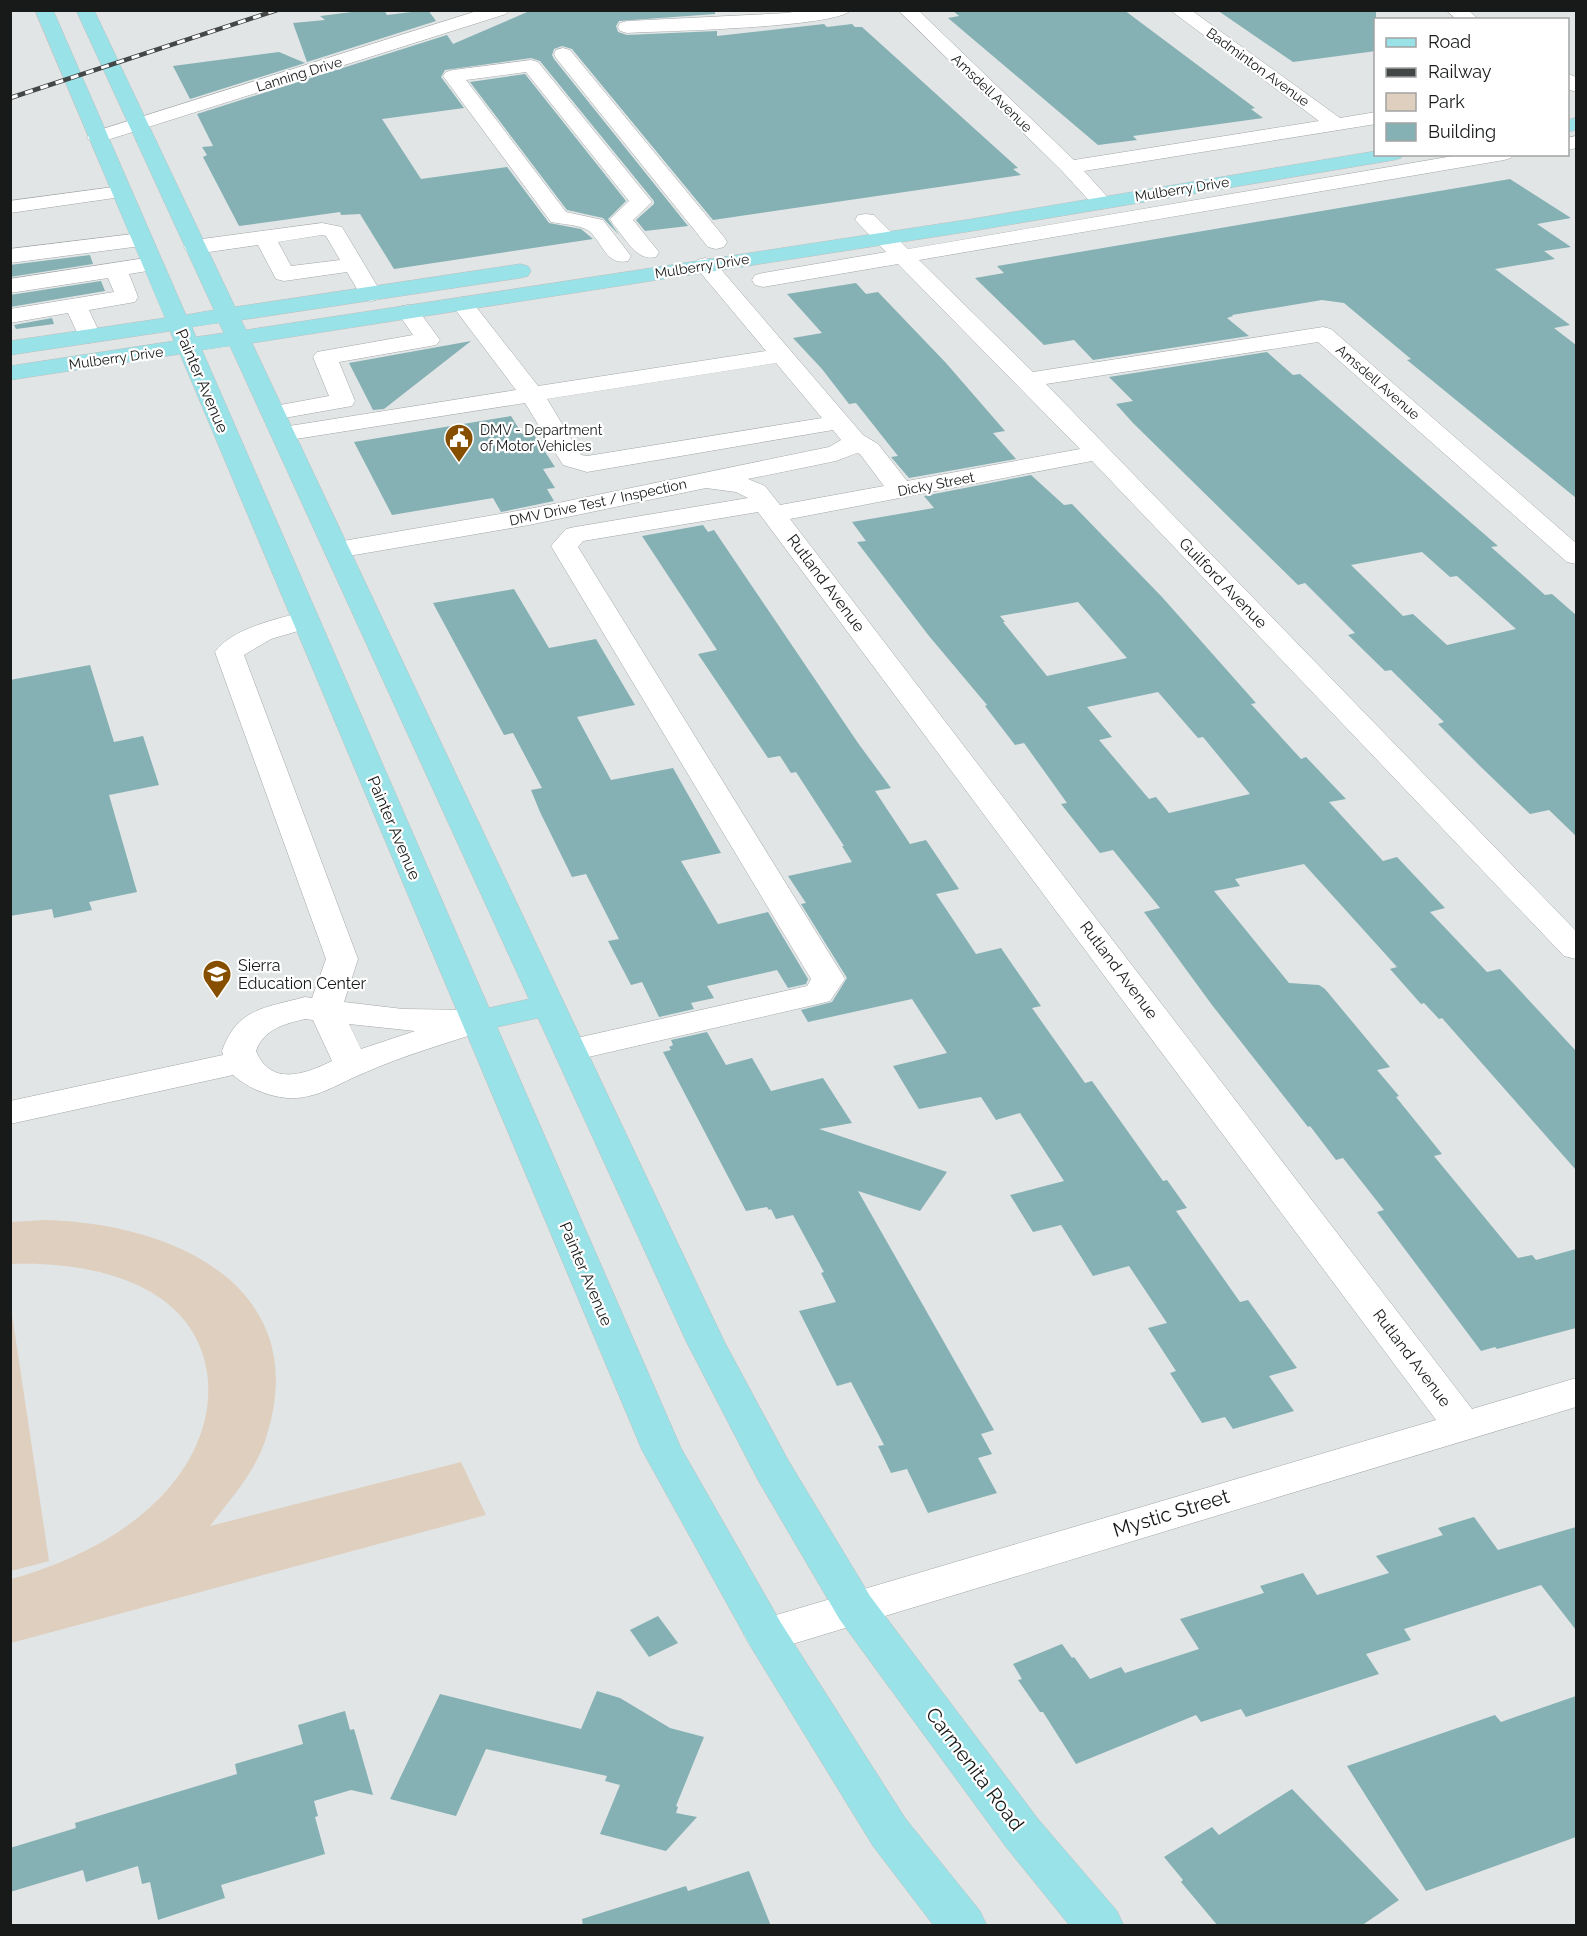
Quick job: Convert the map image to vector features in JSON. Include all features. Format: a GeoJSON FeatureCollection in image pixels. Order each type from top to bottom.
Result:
{"type":"FeatureCollection","features":[{"type":"Feature","properties":{"kind":"main road","name":"Painter Avenue"},"geometry":{"type":"LineString","coordinates":[[44,10],[662,1450],[766,1635]]}},
{"type":"Feature","properties":{"kind":"main road"},"geometry":{"type":"LineString","coordinates":[[85,10],[705,1341],[772,1469],[855,1608]]}},
{"type":"Feature","properties":{"kind":"main road","name":"Mulberry Drive"},"geometry":{"type":"LineString","coordinates":[[1213,164],[1374,138]]}},
{"type":"Feature","properties":{"kind":"main road","name":"Mulberry Drive"},"geometry":{"type":"LineString","coordinates":[[10,348],[85,317],[182,335],[238,340],[462,304],[699,255],[893,248],[1102,203],[1382,156]]}},
{"type":"Feature","properties":{"kind":"main road"},"geometry":{"type":"LineString","coordinates":[[1063,188],[1108,181]]}},
{"type":"Feature","properties":{"kind":"main road"},"geometry":{"type":"LineString","coordinates":[[843,223],[887,216]]}},
{"type":"Feature","properties":{"kind":"main road","name":"Mulberry Drive"},"geometry":{"type":"LineString","coordinates":[[699,255],[716,242],[739,238]]}},
{"type":"Feature","properties":{"kind":"main road","name":"Mulberry Drive"},"geometry":{"type":"LineString","coordinates":[[598,260],[670,249]]}},
{"type":"Feature","properties":{"kind":"main road","name":"Mulberry Drive"},"geometry":{"type":"LineString","coordinates":[[10,373],[182,335],[227,315],[543,268]]}},
{"type":"Feature","properties":{"kind":"main road"},"geometry":{"type":"LineString","coordinates":[[477,1021],[549,1005]]}},
{"type":"Feature","properties":{"kind":"main road","name":"Carmenita Road"},"geometry":{"type":"LineString","coordinates":[[855,1608],[1022,1833],[1100,1926]]}},
{"type":"Feature","properties":{"kind":"main road"},"geometry":{"type":"LineString","coordinates":[[766,1635],[889,1832],[963,1926]]}},
{"type":"Feature","properties":{"kind":"street","name":"Lanning Drive"},"geometry":{"type":"LineString","coordinates":[[97,137],[500,10]]}},
{"type":"Feature","properties":{"kind":"street"},"geometry":{"type":"LineString","coordinates":[[627,27],[787,19],[842,10]]}},
{"type":"Feature","properties":{"kind":"street","name":"Amsdell Avenue"},"geometry":{"type":"LineString","coordinates":[[907,10],[1069,167],[1102,203]]}},
{"type":"Feature","properties":{"kind":"street","name":"Badminton Avenue"},"geometry":{"type":"LineString","coordinates":[[1179,10],[1336,124]]}},
{"type":"Feature","properties":{"kind":"street"},"geometry":{"type":"LineString","coordinates":[[563,54],[716,242]]}},
{"type":"Feature","properties":{"kind":"street"},"geometry":{"type":"LineString","coordinates":[[620,256],[595,225],[559,216],[453,76],[531,66],[641,202],[621,219],[648,252]]}},
{"type":"Feature","properties":{"kind":"street"},"geometry":{"type":"LineString","coordinates":[[1069,167],[1374,118]]}},
{"type":"Feature","properties":{"kind":"street"},"geometry":{"type":"LineString","coordinates":[[763,280],[893,248],[1491,156]]}},
{"type":"Feature","properties":{"kind":"street"},"geometry":{"type":"LineString","coordinates":[[10,256],[41,228],[121,192]]}},
{"type":"Feature","properties":{"kind":"street"},"geometry":{"type":"LineString","coordinates":[[10,207],[41,228],[141,240]]}},
{"type":"Feature","properties":{"kind":"street","name":"Guilford Avenue"},"geometry":{"type":"LineString","coordinates":[[866,220],[1028,380],[1576,949]]}},
{"type":"Feature","properties":{"kind":"street"},"geometry":{"type":"LineString","coordinates":[[195,247],[322,229],[334,232],[371,294]]}},
{"type":"Feature","properties":{"kind":"street"},"geometry":{"type":"LineString","coordinates":[[265,237],[284,274],[352,265]]}},
{"type":"Feature","properties":{"kind":"street"},"geometry":{"type":"LineString","coordinates":[[699,255],[847,431],[869,449],[901,491]]}},
{"type":"Feature","properties":{"kind":"street"},"geometry":{"type":"LineString","coordinates":[[10,286],[152,264]]}},
{"type":"Feature","properties":{"kind":"street"},"geometry":{"type":"LineString","coordinates":[[116,270],[127,297]]}},
{"type":"Feature","properties":{"kind":"street"},"geometry":{"type":"LineString","coordinates":[[79,275],[85,317]]}},
{"type":"Feature","properties":{"kind":"street"},"geometry":{"type":"LineString","coordinates":[[10,333],[85,317],[127,297],[164,291]]}},
{"type":"Feature","properties":{"kind":"street"},"geometry":{"type":"LineString","coordinates":[[462,304],[531,395],[572,460],[587,464],[847,431]]}},
{"type":"Feature","properties":{"kind":"street"},"geometry":{"type":"LineString","coordinates":[[278,424],[343,401],[325,357],[428,340],[408,312]]}},
{"type":"Feature","properties":{"kind":"street"},"geometry":{"type":"LineString","coordinates":[[10,316],[85,317]]}},
{"type":"Feature","properties":{"kind":"street","name":"Amsdell Avenue"},"geometry":{"type":"LineString","coordinates":[[1028,380],[1323,334],[1576,556]]}},
{"type":"Feature","properties":{"kind":"street"},"geometry":{"type":"LineString","coordinates":[[278,424],[531,395],[782,355]]}},
{"type":"Feature","properties":{"kind":"street","name":"DMV Drive Test / Inspection"},"geometry":{"type":"LineString","coordinates":[[337,550],[529,517],[836,453],[848,448],[847,431]]}},
{"type":"Feature","properties":{"kind":"street","name":"Dicky Street"},"geometry":{"type":"LineString","coordinates":[[571,1050],[818,994],[828,979],[564,546],[575,535],[901,491],[1097,453]]}},
{"type":"Feature","properties":{"kind":"street","name":"Rutland Avenue"},"geometry":{"type":"LineString","coordinates":[[705,480],[742,484],[756,491],[1463,1427]]}},
{"type":"Feature","properties":{"kind":"street"},"geometry":{"type":"LineString","coordinates":[[305,620],[261,633],[229,652],[342,959],[325,1009],[351,1065]]}},
{"type":"Feature","properties":{"kind":"street"},"geometry":{"type":"LineString","coordinates":[[305,1008],[403,1020],[477,1021],[351,1065],[336,1076],[300,1086],[272,1085],[255,1078],[243,1068],[238,1055],[240,1042],[249,1029],[265,1018],[284,1011],[305,1008]]}},
{"type":"Feature","properties":{"kind":"street"},"geometry":{"type":"LineString","coordinates":[[10,1113],[240,1062]]}},
{"type":"Feature","properties":{"kind":"street","name":"Mystic Street"},"geometry":{"type":"LineString","coordinates":[[766,1635],[1576,1393]]}},
{"type":"Feature","properties":{"kind":"green space"},"geometry":{"type":"Polygon","coordinates":[[[45,1220],[93,1224],[140,1234],[184,1250],[222,1273],[251,1303],[270,1340],[276,1385],[266,1438],[261,1451],[241,1485],[210,1526],[461,1462],[486,1515],[11,1643],[11,1579],[38,1571],[92,1548],[141,1515],[181,1473],[199,1439],[208,1401],[207,1372],[198,1341],[181,1316],[159,1297],[132,1283],[103,1273],[72,1267],[11,1264],[11,1222],[45,1220]]]}},
{"type":"Feature","properties":{"kind":"green space"},"geometry":{"type":"Polygon","coordinates":[[[11,1308],[49,1561],[10,1571],[11,1308]]]}},
{"type":"Feature","properties":{"kind":"building"},"geometry":{"type":"Polygon","coordinates":[[[384,10],[387,15],[428,10],[436,21],[307,62],[293,23],[325,20],[320,16],[384,10]]]}},
{"type":"Feature","properties":{"kind":"building"},"geometry":{"type":"Polygon","coordinates":[[[532,10],[715,10],[715,14],[619,21],[616,26],[618,32],[627,35],[717,31],[717,36],[824,24],[827,27],[852,24],[855,27],[862,27],[1018,168],[1013,169],[1021,175],[713,220],[572,49],[562,46],[554,49],[552,55],[554,59],[688,226],[645,231],[636,220],[654,204],[654,201],[540,61],[531,58],[445,70],[441,77],[464,108],[382,119],[421,179],[507,167],[549,223],[581,229],[593,239],[394,269],[360,214],[341,215],[340,212],[239,226],[203,157],[207,155],[202,147],[213,146],[197,114],[447,35],[453,44],[532,10]]]}},
{"type":"Feature","properties":{"kind":"building"},"geometry":{"type":"Polygon","coordinates":[[[952,10],[1124,10],[1255,108],[1251,109],[1263,118],[1133,136],[1137,140],[1098,145],[948,18],[959,16],[952,10]]]}},
{"type":"Feature","properties":{"kind":"building"},"geometry":{"type":"Polygon","coordinates":[[[1217,10],[1376,10],[1374,51],[1293,62],[1217,10]]]}},
{"type":"Feature","properties":{"kind":"building"},"geometry":{"type":"Polygon","coordinates":[[[279,52],[305,63],[190,99],[173,66],[279,52]]]}},
{"type":"Feature","properties":{"kind":"building"},"geometry":{"type":"Polygon","coordinates":[[[525,74],[626,201],[608,219],[619,235],[603,218],[567,210],[470,82],[525,74]]]}},
{"type":"Feature","properties":{"kind":"building"},"geometry":{"type":"Polygon","coordinates":[[[1510,179],[1571,218],[1537,224],[1571,247],[1544,251],[1555,259],[1495,269],[1570,325],[1554,328],[1576,345],[1576,498],[1407,360],[1411,359],[1344,303],[1322,300],[1232,315],[1227,318],[1249,336],[1093,360],[1074,340],[1044,345],[975,278],[1004,273],[997,266],[1510,179]]]}},
{"type":"Feature","properties":{"kind":"building"},"geometry":{"type":"Polygon","coordinates":[[[90,255],[93,264],[10,277],[10,265],[90,255]]]}},
{"type":"Feature","properties":{"kind":"building"},"geometry":{"type":"Polygon","coordinates":[[[101,281],[105,291],[10,307],[10,295],[101,281]]]}},
{"type":"Feature","properties":{"kind":"building"},"geometry":{"type":"Polygon","coordinates":[[[856,283],[866,294],[878,292],[946,363],[1005,431],[993,433],[1016,459],[909,478],[891,457],[898,456],[856,403],[849,404],[822,369],[793,338],[822,333],[787,294],[856,283]]]}},
{"type":"Feature","properties":{"kind":"building"},"geometry":{"type":"Polygon","coordinates":[[[52,318],[54,324],[16,329],[14,325],[52,318]]]}},
{"type":"Feature","properties":{"kind":"building"},"geometry":{"type":"Polygon","coordinates":[[[471,341],[384,409],[373,410],[349,363],[471,341]]]}},
{"type":"Feature","properties":{"kind":"building"},"geometry":{"type":"Polygon","coordinates":[[[1267,352],[1293,375],[1300,374],[1498,546],[1491,547],[1545,595],[1552,594],[1576,615],[1576,836],[1549,810],[1530,814],[1482,768],[1438,724],[1444,722],[1391,670],[1385,671],[1348,635],[1355,633],[1305,583],[1298,585],[1133,423],[1116,404],[1133,401],[1109,377],[1267,352]],[[1422,552],[1351,565],[1403,616],[1413,614],[1447,645],[1516,629],[1457,576],[1450,577],[1422,552]]]}},
{"type":"Feature","properties":{"kind":"building","name":"DMV - Department of Motor Vehicles"},"geometry":{"type":"Polygon","coordinates":[[[511,416],[522,434],[532,432],[555,467],[543,469],[555,488],[547,489],[554,501],[501,512],[493,498],[392,515],[354,442],[511,416]]]}},
{"type":"Feature","properties":{"kind":"building"},"geometry":{"type":"Polygon","coordinates":[[[1031,475],[1064,505],[1072,504],[1162,597],[1256,703],[1251,704],[1301,759],[1306,757],[1346,799],[1329,802],[1383,861],[1397,857],[1445,908],[1430,912],[1487,972],[1500,969],[1576,1051],[1576,1170],[1442,1018],[1439,1019],[1424,1003],[1421,1004],[1390,969],[1397,967],[1304,864],[1235,879],[1240,886],[1214,891],[1289,983],[1319,985],[1325,989],[1390,1067],[1377,1070],[1442,1154],[1434,1156],[1518,1258],[1532,1255],[1536,1260],[1576,1249],[1576,1328],[1497,1349],[1495,1347],[1481,1351],[1377,1212],[1384,1210],[1343,1158],[1336,1160],[1310,1126],[1308,1127],[1212,1005],[1144,912],[1160,908],[1113,850],[1100,853],[1061,804],[1067,803],[1024,743],[1015,745],[985,706],[987,705],[929,636],[857,542],[866,541],[852,522],[934,508],[924,496],[1031,475]],[[1078,602],[1000,616],[1047,676],[1127,658],[1078,602]],[[1158,692],[1087,707],[1112,737],[1099,740],[1149,799],[1156,797],[1169,813],[1250,794],[1203,737],[1198,738],[1158,692]]]}},
{"type":"Feature","properties":{"kind":"building"},"geometry":{"type":"Polygon","coordinates":[[[703,525],[708,532],[714,530],[891,788],[875,791],[910,844],[926,840],[959,889],[936,894],[976,954],[1001,948],[1041,1006],[1032,1008],[1085,1083],[1092,1081],[1163,1181],[1167,1180],[1187,1208],[1176,1211],[1240,1302],[1248,1300],[1297,1368],[1269,1376],[1294,1411],[1233,1429],[1225,1417],[1202,1423],[1170,1373],[1176,1371],[1148,1328],[1167,1323],[1129,1266],[1093,1276],[1061,1225],[1033,1232],[1010,1195],[1064,1181],[1020,1113],[996,1120],[981,1097],[919,1109],[893,1066],[947,1053],[912,999],[808,1022],[801,1010],[832,1002],[847,978],[801,904],[806,903],[788,876],[852,862],[796,772],[791,773],[780,756],[768,758],[698,654],[717,650],[642,536],[703,525]]]}},
{"type":"Feature","properties":{"kind":"building"},"geometry":{"type":"Polygon","coordinates":[[[514,589],[549,648],[596,639],[635,705],[577,717],[611,780],[673,768],[721,853],[681,861],[718,924],[768,912],[808,979],[806,984],[788,988],[777,970],[707,986],[714,998],[691,1003],[694,1009],[659,1017],[642,982],[631,985],[608,941],[619,939],[586,874],[572,877],[540,812],[531,790],[542,788],[513,733],[504,735],[433,603],[514,589]]]}},
{"type":"Feature","properties":{"kind":"building"},"geometry":{"type":"Polygon","coordinates":[[[90,665],[114,742],[143,736],[159,785],[109,795],[137,892],[89,902],[92,910],[54,918],[52,909],[10,916],[10,680],[90,665]]]}},
{"type":"Feature","properties":{"kind":"building"},"geometry":{"type":"Polygon","coordinates":[[[707,1032],[726,1065],[752,1058],[771,1091],[823,1078],[852,1123],[819,1129],[947,1172],[920,1211],[858,1191],[994,1430],[981,1434],[992,1454],[978,1458],[997,1493],[928,1513],[907,1469],[891,1473],[878,1446],[884,1445],[851,1382],[837,1386],[799,1311],[836,1302],[821,1273],[824,1272],[793,1215],[776,1219],[771,1209],[767,1207],[746,1211],[663,1052],[671,1050],[669,1047],[673,1045],[671,1040],[707,1032]]]}},
{"type":"Feature","properties":{"kind":"building"},"geometry":{"type":"Polygon","coordinates":[[[1474,1517],[1498,1550],[1576,1527],[1576,1630],[1541,1585],[1404,1629],[1411,1640],[1366,1654],[1379,1674],[1246,1717],[1241,1709],[1201,1722],[1196,1715],[1076,1764],[1043,1712],[1040,1712],[1018,1680],[1022,1679],[1013,1664],[1062,1644],[1090,1679],[1121,1667],[1125,1673],[1199,1649],[1180,1619],[1264,1593],[1260,1586],[1303,1573],[1317,1595],[1389,1573],[1376,1556],[1443,1535],[1438,1528],[1474,1517]]]}},
{"type":"Feature","properties":{"kind":"building"},"geometry":{"type":"Polygon","coordinates":[[[658,1616],[678,1643],[649,1657],[630,1630],[658,1616]]]}},
{"type":"Feature","properties":{"kind":"building"},"geometry":{"type":"Polygon","coordinates":[[[597,1691],[620,1698],[670,1728],[704,1737],[676,1806],[678,1807],[676,1813],[697,1817],[666,1851],[600,1834],[620,1785],[605,1781],[607,1776],[486,1749],[456,1816],[390,1799],[440,1694],[581,1729],[597,1691]]]}},
{"type":"Feature","properties":{"kind":"building"},"geometry":{"type":"Polygon","coordinates":[[[1576,1696],[1576,1837],[1426,1891],[1347,1766],[1495,1715],[1501,1722],[1576,1696]]]}},
{"type":"Feature","properties":{"kind":"building"},"geometry":{"type":"Polygon","coordinates":[[[345,1711],[350,1730],[354,1729],[373,1795],[351,1790],[314,1801],[318,1816],[315,1817],[325,1854],[221,1885],[225,1898],[158,1920],[150,1882],[142,1884],[138,1866],[86,1882],[83,1870],[10,1892],[10,1848],[76,1828],[75,1823],[237,1774],[235,1764],[303,1744],[298,1725],[345,1711]]]}},
{"type":"Feature","properties":{"kind":"building"},"geometry":{"type":"Polygon","coordinates":[[[1292,1789],[1399,1900],[1361,1926],[1218,1926],[1181,1882],[1183,1880],[1164,1857],[1212,1827],[1219,1835],[1292,1789]]]}},
{"type":"Feature","properties":{"kind":"building"},"geometry":{"type":"Polygon","coordinates":[[[749,1871],[771,1926],[583,1926],[582,1919],[686,1886],[688,1891],[749,1871]]]}},
{"type":"Feature","properties":{"kind":"railway"},"geometry":{"type":"LineString","coordinates":[[10,98],[277,10]]}},
{"type":"Feature","properties":{"kind":"place","name":"DMV - Department of Motor Vehicles"},"geometry":{"type":"Point","coordinates":[459,464]}},
{"type":"Feature","properties":{"kind":"place","name":"Sierra Education Center"},"geometry":{"type":"Point","coordinates":[217,1000]}}]}
